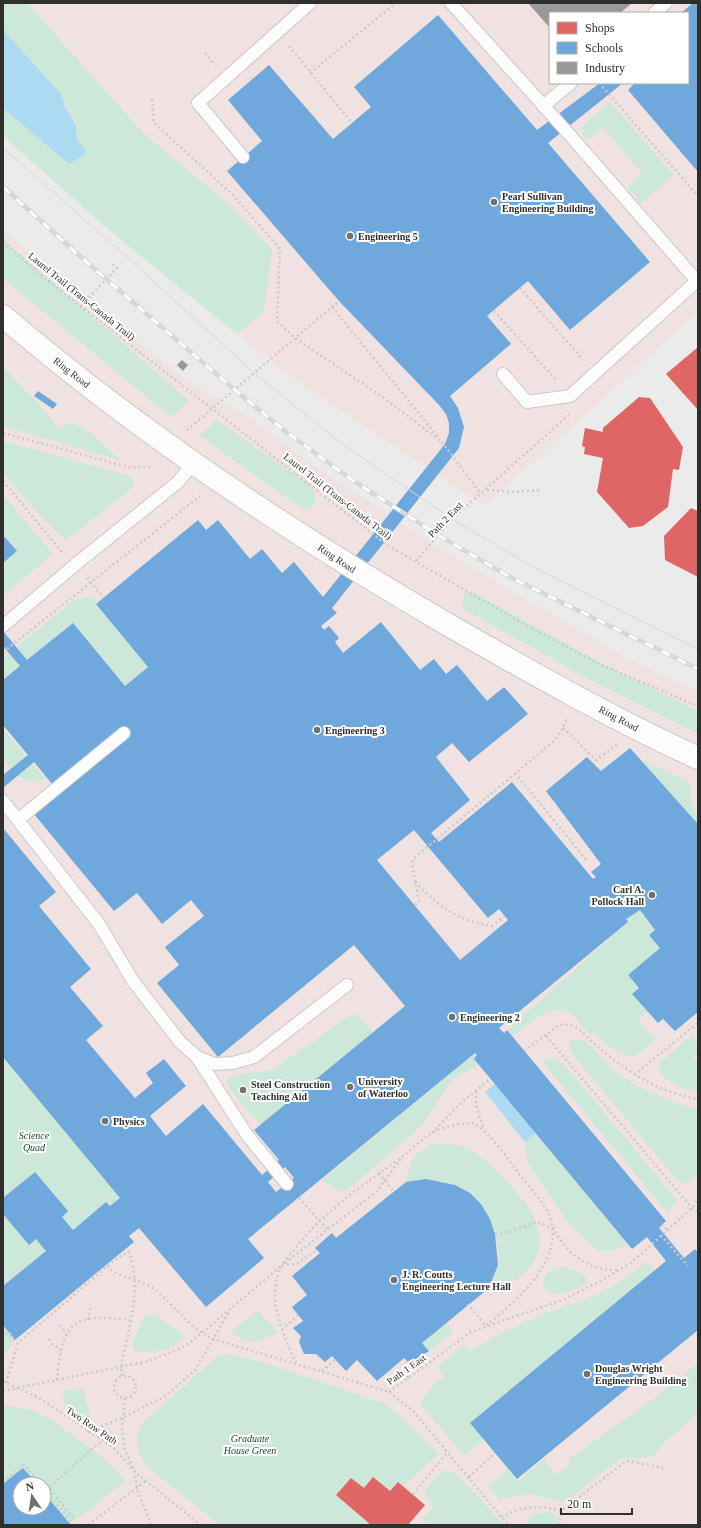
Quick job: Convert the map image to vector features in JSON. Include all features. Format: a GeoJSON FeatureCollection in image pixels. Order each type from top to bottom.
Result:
{"type":"FeatureCollection","features":[{"type":"Feature","properties":{"kind":"street","name":"Ring Road"},"geometry":{"type":"LineString","coordinates":[[3,316],[40,347],[194,463],[362,575],[511,661],[698,758]]}},
{"type":"Feature","properties":{"kind":"lane"},"geometry":{"type":"LineString","coordinates":[[243,157],[198,103],[310,3]]}},
{"type":"Feature","properties":{"kind":"lane"},"geometry":{"type":"LineString","coordinates":[[451,3],[698,280],[570,396],[527,402],[503,374]]}},
{"type":"Feature","properties":{"kind":"lane"},"geometry":{"type":"LineString","coordinates":[[655,12],[666,3]]}},
{"type":"Feature","properties":{"kind":"lane"},"geometry":{"type":"LineString","coordinates":[[543,106],[570,84]]}},
{"type":"Feature","properties":{"kind":"lane"},"geometry":{"type":"LineString","coordinates":[[3,626],[76,564],[177,483],[194,463]]}},
{"type":"Feature","properties":{"kind":"lane"},"geometry":{"type":"LineString","coordinates":[[19,819],[124,733]]}},
{"type":"Feature","properties":{"kind":"lane"},"geometry":{"type":"LineString","coordinates":[[3,801],[19,819],[99,924],[133,980],[180,1042],[197,1058],[247,1135],[287,1184]]}},
{"type":"Feature","properties":{"kind":"lane"},"geometry":{"type":"LineString","coordinates":[[197,1058],[215,1064],[225,1065],[254,1057],[347,985]]}},
{"type":"Feature","properties":{"kind":"path"},"geometry":{"type":"LineString","coordinates":[[310,72],[396,3]]}},
{"type":"Feature","properties":{"kind":"path"},"geometry":{"type":"LineString","coordinates":[[277,32],[352,123]]}},
{"type":"Feature","properties":{"kind":"path"},"geometry":{"type":"LineString","coordinates":[[600,84],[698,196]]}},
{"type":"Feature","properties":{"kind":"path"},"geometry":{"type":"LineString","coordinates":[[152,99],[154,123],[233,195],[280,249],[277,321],[295,338],[384,398],[442,443]]}},
{"type":"Feature","properties":{"kind":"path","name":"Laurel Trail (Trans-Canada Trail)"},"geometry":{"type":"LineString","coordinates":[[3,242],[42,276],[82,305],[139,352],[213,408],[387,545],[522,623],[599,664],[698,706]]}},
{"type":"Feature","properties":{"kind":"path"},"geometry":{"type":"LineString","coordinates":[[82,305],[117,268],[112,264]]}},
{"type":"Feature","properties":{"kind":"path"},"geometry":{"type":"LineString","coordinates":[[520,288],[595,374]]}},
{"type":"Feature","properties":{"kind":"path"},"geometry":{"type":"LineString","coordinates":[[195,423],[339,301]]}},
{"type":"Feature","properties":{"kind":"path"},"geometry":{"type":"LineString","coordinates":[[332,307],[442,443],[481,494]]}},
{"type":"Feature","properties":{"kind":"path"},"geometry":{"type":"LineString","coordinates":[[494,311],[570,396]]}},
{"type":"Feature","properties":{"kind":"path"},"geometry":{"type":"LineString","coordinates":[[3,433],[128,467],[150,467]]}},
{"type":"Feature","properties":{"kind":"path"},"geometry":{"type":"LineString","coordinates":[[3,481],[63,554]]}},
{"type":"Feature","properties":{"kind":"path","name":"Path 2 East"},"geometry":{"type":"LineString","coordinates":[[416,561],[452,519],[486,490],[514,492],[539,490]]}},
{"type":"Feature","properties":{"kind":"path"},"geometry":{"type":"LineString","coordinates":[[3,652],[197,500],[202,493]]}},
{"type":"Feature","properties":{"kind":"path"},"geometry":{"type":"LineString","coordinates":[[91,583],[104,598]]}},
{"type":"Feature","properties":{"kind":"path"},"geometry":{"type":"LineString","coordinates":[[415,906],[419,901],[412,863],[413,859],[552,743],[563,728],[568,712]]}},
{"type":"Feature","properties":{"kind":"path"},"geometry":{"type":"LineString","coordinates":[[563,728],[596,760],[618,744]]}},
{"type":"Feature","properties":{"kind":"path"},"geometry":{"type":"LineString","coordinates":[[515,774],[588,862]]}},
{"type":"Feature","properties":{"kind":"path"},"geometry":{"type":"LineString","coordinates":[[415,881],[441,907],[452,914],[472,922],[492,926],[505,916]]}},
{"type":"Feature","properties":{"kind":"path"},"geometry":{"type":"LineString","coordinates":[[634,1075],[698,1023]]}},
{"type":"Feature","properties":{"kind":"path"},"geometry":{"type":"LineString","coordinates":[[524,1051],[563,1024],[579,1029],[604,1054],[634,1075],[660,1088],[698,1099]]}},
{"type":"Feature","properties":{"kind":"path"},"geometry":{"type":"LineString","coordinates":[[546,1036],[692,1208],[698,1212]]}},
{"type":"Feature","properties":{"kind":"path"},"geometry":{"type":"LineString","coordinates":[[296,1363],[282,1330],[275,1298],[276,1280],[282,1265],[308,1231],[319,1220],[430,1134],[490,1079]]}},
{"type":"Feature","properties":{"kind":"path"},"geometry":{"type":"LineString","coordinates":[[476,1091],[476,1106],[484,1130]]}},
{"type":"Feature","properties":{"kind":"path"},"geometry":{"type":"LineString","coordinates":[[430,1134],[447,1126],[462,1123],[474,1123],[484,1130],[548,1213],[561,1243],[570,1253],[589,1265],[605,1271],[619,1270]]}},
{"type":"Feature","properties":{"kind":"path"},"geometry":{"type":"LineString","coordinates":[[3,1391],[145,1362],[172,1352],[190,1343],[282,1265],[377,1191],[402,1157]]}},
{"type":"Feature","properties":{"kind":"path"},"geometry":{"type":"LineString","coordinates":[[379,1173],[394,1192]]}},
{"type":"Feature","properties":{"kind":"path"},"geometry":{"type":"LineString","coordinates":[[300,1198],[328,1230]]}},
{"type":"Feature","properties":{"kind":"path","name":"Path 1 East"},"geometry":{"type":"LineString","coordinates":[[201,1334],[213,1339],[389,1392],[458,1340],[471,1332],[562,1300],[599,1282],[619,1270],[630,1263],[662,1235],[692,1208],[698,1200]]}},
{"type":"Feature","properties":{"kind":"path"},"geometry":{"type":"LineString","coordinates":[[495,1234],[510,1232],[536,1222],[554,1228]]}},
{"type":"Feature","properties":{"kind":"path"},"geometry":{"type":"LineString","coordinates":[[662,1224],[667,1230]]}},
{"type":"Feature","properties":{"kind":"path"},"geometry":{"type":"LineString","coordinates":[[468,1304],[486,1326],[509,1307],[535,1280],[551,1249],[554,1228]]}},
{"type":"Feature","properties":{"kind":"path"},"geometry":{"type":"LineString","coordinates":[[662,1235],[688,1266]]}},
{"type":"Feature","properties":{"kind":"path"},"geometry":{"type":"LineString","coordinates":[[122,1376],[121,1367],[134,1297],[134,1279],[129,1251],[127,1248]]}},
{"type":"Feature","properties":{"kind":"path"},"geometry":{"type":"LineString","coordinates":[[282,1265],[296,1264],[318,1250]]}},
{"type":"Feature","properties":{"kind":"path"},"geometry":{"type":"LineString","coordinates":[[5,1382],[18,1343],[107,1266],[129,1251]]}},
{"type":"Feature","properties":{"kind":"path"},"geometry":{"type":"LineString","coordinates":[[107,1266],[112,1271],[134,1279],[154,1289],[201,1334]]}},
{"type":"Feature","properties":{"kind":"path"},"geometry":{"type":"LineString","coordinates":[[88,1320],[91,1305]]}},
{"type":"Feature","properties":{"kind":"path"},"geometry":{"type":"LineString","coordinates":[[87,1432],[124,1417],[164,1397],[195,1370],[232,1308]]}},
{"type":"Feature","properties":{"kind":"path"},"geometry":{"type":"LineString","coordinates":[[282,1330],[298,1314]]}},
{"type":"Feature","properties":{"kind":"path"},"geometry":{"type":"LineString","coordinates":[[57,1380],[62,1342],[70,1329],[83,1320],[130,1320]]}},
{"type":"Feature","properties":{"kind":"path"},"geometry":{"type":"LineString","coordinates":[[60,1325],[66,1335]]}},
{"type":"Feature","properties":{"kind":"path"},"geometry":{"type":"LineString","coordinates":[[3,1329],[18,1343]]}},
{"type":"Feature","properties":{"kind":"path"},"geometry":{"type":"LineString","coordinates":[[49,1339],[52,1344],[61,1350]]}},
{"type":"Feature","properties":{"kind":"path"},"geometry":{"type":"LineString","coordinates":[[322,1371],[336,1360]]}},
{"type":"Feature","properties":{"kind":"path"},"geometry":{"type":"LineString","coordinates":[[407,1361],[408,1378]]}},
{"type":"Feature","properties":{"kind":"path"},"geometry":{"type":"LineString","coordinates":[[122,1376],[132,1378],[136,1385],[133,1394],[125,1398],[117,1394],[114,1386],[116,1381],[122,1376]]}},
{"type":"Feature","properties":{"kind":"path","name":"Two Row Path"},"geometry":{"type":"LineString","coordinates":[[5,1382],[39,1398],[87,1432],[113,1447],[135,1472],[200,1525]]}},
{"type":"Feature","properties":{"kind":"path"},"geometry":{"type":"LineString","coordinates":[[389,1392],[414,1412],[508,1525]]}},
{"type":"Feature","properties":{"kind":"path"},"geometry":{"type":"LineString","coordinates":[[125,1398],[122,1429],[126,1450],[135,1472],[137,1489],[151,1525]]}},
{"type":"Feature","properties":{"kind":"path"},"geometry":{"type":"LineString","coordinates":[[73,1518],[49,1488],[102,1441]]}},
{"type":"Feature","properties":{"kind":"path"},"geometry":{"type":"LineString","coordinates":[[413,1494],[448,1452]]}},
{"type":"Feature","properties":{"kind":"path"},"geometry":{"type":"LineString","coordinates":[[468,1477],[495,1453]]}},
{"type":"Feature","properties":{"kind":"path"},"geometry":{"type":"LineString","coordinates":[[559,1525],[560,1511],[621,1463],[629,1461],[663,1468]]}},
{"type":"Feature","properties":{"kind":"path"},"geometry":{"type":"LineString","coordinates":[[3,1482],[24,1465],[33,1476]]}},
{"type":"Feature","properties":{"kind":"path"},"geometry":{"type":"LineString","coordinates":[[88,1525],[146,1481]]}},
{"type":"Feature","properties":{"kind":"path"},"geometry":{"type":"LineString","coordinates":[[52,1499],[74,1525]]}},
{"type":"Feature","properties":{"kind":"path"},"geometry":{"type":"LineString","coordinates":[[501,1517],[510,1512],[534,1506],[560,1511]]}},
{"type":"Feature","properties":{"kind":"shaded area"},"geometry":{"type":"Polygon","coordinates":[[[3,3],[698,3],[698,312],[484,506],[284,372],[115,235],[3,136],[3,3]]]}},
{"type":"Feature","properties":{"kind":"shaded area","name":"University of Waterloo"},"geometry":{"type":"Polygon","coordinates":[[[3,230],[79,296],[179,374],[206,393],[243,413],[314,466],[444,551],[625,657],[698,691],[698,1525],[3,1525],[3,230]]]}},
{"type":"Feature","properties":{"kind":"green space"},"geometry":{"type":"Polygon","coordinates":[[[3,3],[27,3],[144,134],[232,207],[272,250],[264,312],[237,334],[115,235],[3,136],[3,108],[69,164],[75,144],[77,129],[75,121],[61,94],[3,30],[3,3]]]}},
{"type":"Feature","properties":{"kind":"green space"},"geometry":{"type":"Polygon","coordinates":[[[610,102],[674,176],[641,203],[628,187],[642,173],[603,127],[589,139],[586,139],[582,134],[584,132],[581,128],[610,102]]]}},
{"type":"Feature","properties":{"kind":"green space"},"geometry":{"type":"Polygon","coordinates":[[[3,239],[189,401],[171,417],[3,278],[3,239]]]}},
{"type":"Feature","properties":{"kind":"green space"},"geometry":{"type":"Polygon","coordinates":[[[3,367],[39,404],[59,429],[70,422],[91,433],[120,460],[3,426],[3,367]]]}},
{"type":"Feature","properties":{"kind":"green space"},"geometry":{"type":"Polygon","coordinates":[[[216,420],[310,485],[315,494],[315,504],[304,510],[200,436],[216,420]]]}},
{"type":"Feature","properties":{"kind":"green space"},"geometry":{"type":"Polygon","coordinates":[[[3,441],[126,475],[130,477],[134,484],[132,488],[66,540],[37,512],[3,472],[3,441]]]}},
{"type":"Feature","properties":{"kind":"green space"},"geometry":{"type":"Polygon","coordinates":[[[3,495],[53,554],[3,595],[3,495]]]}},
{"type":"Feature","properties":{"kind":"green space"},"geometry":{"type":"Polygon","coordinates":[[[465,593],[474,593],[614,670],[698,711],[698,734],[592,681],[463,609],[462,601],[465,593]]]}},
{"type":"Feature","properties":{"kind":"green space"},"geometry":{"type":"Polygon","coordinates":[[[91,597],[96,600],[96,604],[148,667],[125,686],[72,623],[3,680],[3,658],[73,601],[91,597]]]}},
{"type":"Feature","properties":{"kind":"green space"},"geometry":{"type":"Polygon","coordinates":[[[3,729],[45,779],[39,781],[26,780],[21,778],[11,769],[3,755],[3,729]]]}},
{"type":"Feature","properties":{"kind":"green space"},"geometry":{"type":"Polygon","coordinates":[[[640,759],[690,783],[691,803],[698,817],[698,824],[640,759]]]}},
{"type":"Feature","properties":{"kind":"green space"},"geometry":{"type":"Polygon","coordinates":[[[640,910],[655,930],[649,935],[660,948],[628,975],[639,988],[632,994],[648,1012],[638,1021],[656,1039],[634,1057],[612,1048],[593,1032],[589,1034],[573,1015],[565,1011],[557,1010],[541,1016],[513,1036],[507,1031],[504,1033],[628,922],[626,919],[640,910]]]}},
{"type":"Feature","properties":{"kind":"green space"},"geometry":{"type":"Polygon","coordinates":[[[355,1015],[363,1020],[373,1032],[261,1125],[231,1091],[227,1079],[235,1075],[272,1070],[348,1017],[355,1015]]]}},
{"type":"Feature","properties":{"kind":"green space"},"geometry":{"type":"Polygon","coordinates":[[[693,1035],[698,1042],[698,1052],[693,1057],[698,1063],[698,1093],[670,1082],[660,1072],[660,1066],[663,1059],[693,1035]]]}},
{"type":"Feature","properties":{"kind":"green space"},"geometry":{"type":"Polygon","coordinates":[[[575,1039],[585,1042],[595,1050],[612,1069],[631,1082],[664,1098],[698,1110],[698,1175],[685,1184],[678,1181],[569,1050],[570,1043],[575,1039]]]}},
{"type":"Feature","properties":{"kind":"green space"},"geometry":{"type":"Polygon","coordinates":[[[475,1053],[477,1055],[474,1059],[478,1065],[452,1080],[422,1125],[358,1181],[342,1192],[322,1180],[475,1053]]]}},
{"type":"Feature","properties":{"kind":"green space","name":"Science Quad"},"geometry":{"type":"Polygon","coordinates":[[[3,1057],[120,1198],[110,1206],[106,1202],[73,1230],[62,1217],[68,1211],[35,1172],[3,1198],[3,1057]]]}},
{"type":"Feature","properties":{"kind":"green space"},"geometry":{"type":"Polygon","coordinates":[[[553,1059],[563,1064],[676,1199],[676,1203],[667,1212],[542,1061],[553,1059]]]}},
{"type":"Feature","properties":{"kind":"green space"},"geometry":{"type":"Polygon","coordinates":[[[536,1133],[628,1245],[612,1251],[598,1251],[569,1224],[527,1161],[525,1142],[536,1133]]]}},
{"type":"Feature","properties":{"kind":"green space"},"geometry":{"type":"Polygon","coordinates":[[[432,1144],[453,1144],[476,1153],[488,1163],[514,1190],[530,1211],[536,1223],[539,1235],[539,1247],[535,1259],[526,1271],[514,1281],[505,1285],[489,1288],[496,1274],[499,1253],[494,1229],[483,1207],[475,1198],[465,1190],[442,1182],[418,1180],[406,1182],[409,1168],[413,1159],[416,1155],[432,1144]]]}},
{"type":"Feature","properties":{"kind":"green space"},"geometry":{"type":"Polygon","coordinates":[[[3,1214],[29,1245],[36,1239],[46,1251],[3,1286],[3,1214]]]}},
{"type":"Feature","properties":{"kind":"green space"},"geometry":{"type":"Polygon","coordinates":[[[647,1262],[655,1271],[471,1422],[484,1439],[464,1455],[420,1404],[436,1381],[445,1378],[437,1367],[464,1345],[470,1351],[498,1335],[546,1313],[590,1298],[611,1288],[647,1262]]]}},
{"type":"Feature","properties":{"kind":"green space"},"geometry":{"type":"Polygon","coordinates":[[[563,1267],[580,1272],[587,1280],[583,1286],[579,1288],[560,1293],[551,1293],[546,1290],[544,1279],[554,1269],[563,1267]]]}},
{"type":"Feature","properties":{"kind":"green space"},"geometry":{"type":"Polygon","coordinates":[[[259,1312],[278,1332],[259,1340],[248,1341],[243,1340],[232,1331],[251,1315],[259,1312]]]}},
{"type":"Feature","properties":{"kind":"green space"},"geometry":{"type":"Polygon","coordinates":[[[148,1315],[156,1316],[185,1336],[175,1345],[163,1350],[149,1352],[135,1351],[132,1346],[143,1318],[148,1315]]]}},
{"type":"Feature","properties":{"kind":"green space"},"geometry":{"type":"Polygon","coordinates":[[[445,1323],[453,1332],[429,1351],[422,1343],[445,1323]]]}},
{"type":"Feature","properties":{"kind":"green space"},"geometry":{"type":"Polygon","coordinates":[[[3,1326],[13,1339],[10,1348],[3,1353],[3,1326]]]}},
{"type":"Feature","properties":{"kind":"green space","name":"Graduate House Green"},"geometry":{"type":"Polygon","coordinates":[[[226,1354],[259,1361],[383,1403],[402,1417],[439,1454],[403,1486],[398,1482],[390,1491],[373,1477],[364,1488],[351,1478],[336,1495],[371,1525],[220,1525],[145,1465],[138,1450],[137,1436],[142,1423],[217,1357],[226,1354]]]}},
{"type":"Feature","properties":{"kind":"green space"},"geometry":{"type":"Polygon","coordinates":[[[698,1363],[698,1413],[663,1444],[653,1457],[619,1459],[565,1502],[529,1494],[500,1499],[488,1487],[508,1470],[518,1481],[544,1459],[556,1475],[571,1463],[568,1460],[667,1389],[698,1363]]]}},
{"type":"Feature","properties":{"kind":"green space"},"geometry":{"type":"Polygon","coordinates":[[[82,1388],[91,1416],[87,1420],[82,1419],[73,1413],[66,1405],[63,1396],[64,1391],[82,1388]]]}},
{"type":"Feature","properties":{"kind":"green space"},"geometry":{"type":"Polygon","coordinates":[[[3,1405],[33,1410],[50,1419],[106,1460],[125,1481],[88,1511],[69,1523],[52,1503],[52,1476],[30,1476],[24,1468],[3,1484],[3,1405]]]}},
{"type":"Feature","properties":{"kind":"green space"},"geometry":{"type":"Polygon","coordinates":[[[445,1470],[455,1473],[504,1525],[430,1525],[422,1519],[433,1508],[431,1501],[425,1495],[426,1491],[430,1484],[445,1470]]]}},
{"type":"Feature","properties":{"kind":"green space"},"geometry":{"type":"Polygon","coordinates":[[[551,1511],[558,1518],[556,1525],[528,1525],[527,1521],[532,1515],[551,1511]]]}},
{"type":"Feature","properties":{"kind":"water"},"geometry":{"type":"Polygon","coordinates":[[[3,30],[61,94],[65,106],[76,125],[77,139],[87,153],[69,164],[3,108],[3,30]]]}},
{"type":"Feature","properties":{"kind":"water"},"geometry":{"type":"Polygon","coordinates":[[[495,1084],[536,1133],[525,1142],[485,1092],[495,1084]]]}},
{"type":"Feature","properties":{"kind":"building: Shops"},"geometry":{"type":"Polygon","coordinates":[[[698,347],[698,410],[666,374],[698,347]]]}},
{"type":"Feature","properties":{"kind":"building: Shops"},"geometry":{"type":"Polygon","coordinates":[[[639,397],[650,398],[683,447],[679,470],[673,469],[668,507],[643,526],[629,528],[597,492],[603,458],[584,454],[585,447],[582,446],[585,428],[603,432],[603,428],[639,397]]]}},
{"type":"Feature","properties":{"kind":"building: Shops"},"geometry":{"type":"Polygon","coordinates":[[[691,508],[698,511],[698,577],[665,560],[664,536],[691,508]]]}},
{"type":"Feature","properties":{"kind":"building: Shops"},"geometry":{"type":"Polygon","coordinates":[[[373,1477],[390,1491],[398,1482],[425,1505],[408,1525],[371,1525],[336,1495],[351,1478],[364,1488],[373,1477]]]}},
{"type":"Feature","properties":{"kind":"building: Schools"},"geometry":{"type":"Polygon","coordinates":[[[693,3],[698,3],[698,172],[628,90],[634,84],[689,84],[689,12],[682,12],[693,3]]]}},
{"type":"Feature","properties":{"kind":"building: Schools"},"geometry":{"type":"Polygon","coordinates":[[[438,15],[537,130],[599,84],[622,84],[548,143],[650,262],[570,330],[528,281],[487,316],[511,344],[450,396],[458,408],[464,427],[459,448],[332,608],[337,613],[321,626],[324,630],[329,626],[339,638],[335,642],[343,653],[381,622],[420,670],[434,659],[446,674],[457,665],[487,701],[504,687],[528,714],[469,762],[452,743],[436,757],[470,800],[431,833],[439,842],[512,782],[593,879],[596,877],[591,872],[601,864],[546,791],[587,757],[601,771],[630,748],[698,824],[698,1012],[675,1031],[663,1019],[658,1023],[632,994],[639,988],[628,975],[660,948],[649,935],[655,930],[640,910],[626,919],[628,922],[499,1028],[504,1033],[507,1030],[666,1221],[659,1228],[684,1258],[695,1249],[698,1253],[698,1330],[517,1479],[470,1423],[666,1261],[647,1237],[632,1249],[474,1059],[477,1055],[475,1053],[248,1239],[264,1258],[206,1307],[139,1228],[129,1236],[134,1242],[15,1340],[3,1325],[3,1286],[46,1251],[36,1239],[29,1245],[3,1214],[3,1198],[35,1172],[68,1211],[62,1217],[73,1230],[106,1202],[110,1206],[120,1198],[3,1057],[3,828],[56,892],[39,906],[91,969],[70,987],[103,1026],[86,1040],[135,1098],[153,1083],[146,1073],[164,1059],[186,1086],[150,1116],[166,1136],[203,1104],[262,1175],[279,1160],[254,1130],[405,1006],[354,945],[218,1057],[157,983],[179,965],[165,947],[204,916],[191,900],[162,924],[137,893],[114,911],[34,814],[130,735],[123,726],[52,784],[34,762],[3,788],[3,775],[28,755],[3,725],[3,680],[20,666],[3,646],[3,631],[27,660],[73,623],[125,686],[148,667],[96,604],[198,520],[206,530],[218,520],[250,559],[262,549],[282,573],[294,562],[323,597],[445,444],[449,433],[449,423],[446,414],[439,405],[339,301],[227,171],[262,141],[228,100],[269,65],[333,139],[371,107],[354,87],[438,15]],[[414,830],[377,860],[460,960],[508,920],[499,909],[488,918],[414,830]],[[285,1167],[268,1182],[276,1192],[294,1178],[285,1167]]]}},
{"type":"Feature","properties":{"kind":"building: Schools"},"geometry":{"type":"Polygon","coordinates":[[[38,391],[57,404],[53,409],[34,396],[38,391]]]}},
{"type":"Feature","properties":{"kind":"building: Schools"},"geometry":{"type":"Polygon","coordinates":[[[3,535],[17,551],[3,563],[3,535]]]}},
{"type":"Feature","properties":{"kind":"building: Schools","name":"J. R. Coutts Engineering Lecture Hall"},"geometry":{"type":"Polygon","coordinates":[[[426,1179],[455,1185],[470,1193],[481,1204],[490,1219],[495,1234],[498,1265],[489,1288],[422,1343],[429,1351],[410,1364],[404,1358],[377,1381],[357,1360],[346,1371],[332,1356],[325,1362],[316,1354],[304,1354],[299,1342],[301,1336],[293,1328],[303,1321],[292,1307],[307,1295],[292,1276],[320,1253],[315,1248],[332,1233],[336,1238],[406,1182],[426,1179]]]}},
{"type":"Feature","properties":{"kind":"building: Schools"},"geometry":{"type":"Polygon","coordinates":[[[23,1468],[30,1476],[13,1476],[23,1468]]]}},
{"type":"Feature","properties":{"kind":"building: Schools"},"geometry":{"type":"Polygon","coordinates":[[[12,1477],[12,1516],[52,1516],[52,1502],[71,1525],[3,1525],[3,1484],[12,1477]]]}},
{"type":"Feature","properties":{"kind":"building: Industry"},"geometry":{"type":"Polygon","coordinates":[[[528,3],[632,3],[621,12],[549,12],[549,27],[528,3]]]}},
{"type":"Feature","properties":{"kind":"building: Industry"},"geometry":{"type":"Polygon","coordinates":[[[182,360],[188,365],[183,371],[177,365],[182,360]]]}},
{"type":"Feature","properties":{"kind":"tram line"},"geometry":{"type":"LineString","coordinates":[[3,148],[128,258],[254,373],[342,444],[452,519],[535,568],[698,649]]}},
{"type":"Feature","properties":{"kind":"tram line"},"geometry":{"type":"LineString","coordinates":[[3,184],[132,300]]}},
{"type":"Feature","properties":{"kind":"railway"},"geometry":{"type":"LineString","coordinates":[[3,187],[84,260],[235,390],[285,431],[349,478],[438,535],[508,576],[698,669]]}},
{"type":"Feature","properties":{"kind":"place","name":"Pearl Sullivan Engineering Building"},"geometry":{"type":"Point","coordinates":[494,202]}},
{"type":"Feature","properties":{"kind":"place","name":"Engineering 5"},"geometry":{"type":"Point","coordinates":[350,236]}},
{"type":"Feature","properties":{"kind":"place","name":"Engineering 3"},"geometry":{"type":"Point","coordinates":[317,730]}},
{"type":"Feature","properties":{"kind":"place","name":"Carl A. Pollock Hall"},"geometry":{"type":"Point","coordinates":[652,895]}},
{"type":"Feature","properties":{"kind":"place","name":"Engineering 2"},"geometry":{"type":"Point","coordinates":[452,1017]}},
{"type":"Feature","properties":{"kind":"place","name":"University of Waterloo"},"geometry":{"type":"Point","coordinates":[350,1087]}},
{"type":"Feature","properties":{"kind":"place","name":"Steel Construction Teaching Aid"},"geometry":{"type":"Point","coordinates":[243,1090]}},
{"type":"Feature","properties":{"kind":"place","name":"Physics"},"geometry":{"type":"Point","coordinates":[105,1121]}},
{"type":"Feature","properties":{"kind":"place","name":"J. R. Coutts Engineering Lecture Hall"},"geometry":{"type":"Point","coordinates":[394,1280]}},
{"type":"Feature","properties":{"kind":"place","name":"Douglas Wright Engineering Building"},"geometry":{"type":"Point","coordinates":[587,1374]}}]}
